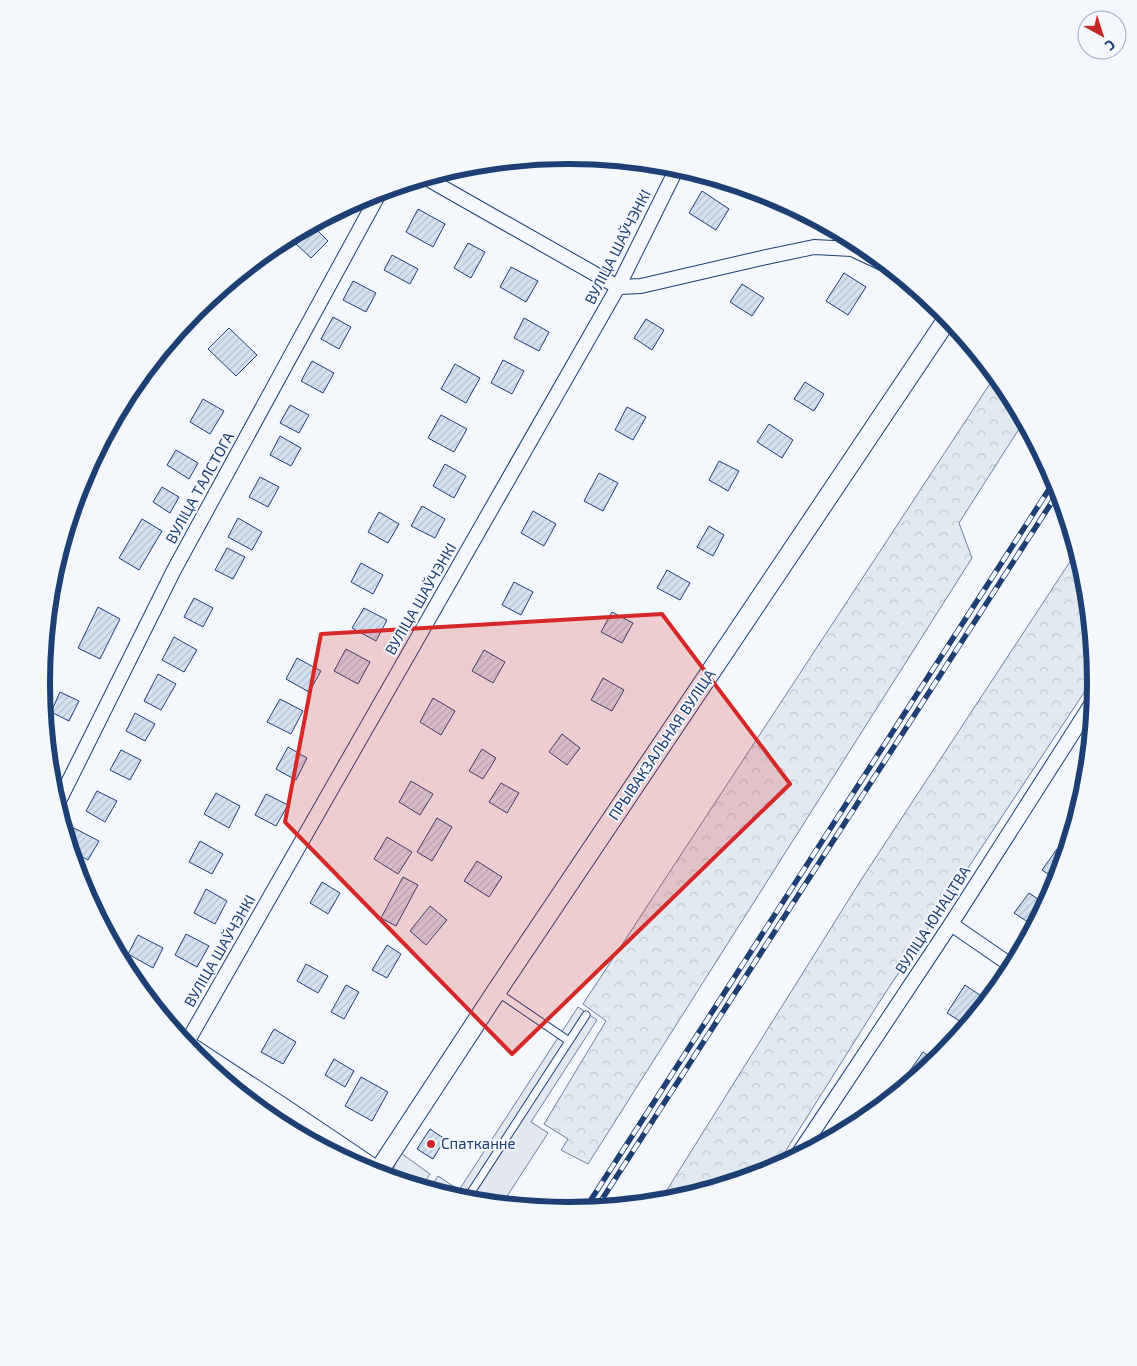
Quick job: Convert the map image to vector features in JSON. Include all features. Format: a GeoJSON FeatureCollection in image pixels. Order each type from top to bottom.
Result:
{"type":"FeatureCollection","features":[{"type":"Feature","properties":{"kind":"street","name":"ВУЛІЦА ШАЎЧЭНКІ"},"geometry":{"type":"LineString","coordinates":[[190,1037],[618,287],[674,175]]}},
{"type":"Feature","properties":{"kind":"street"},"geometry":{"type":"LineString","coordinates":[[433,182],[618,287],[641,286],[814,247],[853,249]]}},
{"type":"Feature","properties":{"kind":"street","name":"ВУЛІЦА ТАЛСТОГА"},"geometry":{"type":"LineString","coordinates":[[62,794],[174,570],[374,202]]}},
{"type":"Feature","properties":{"kind":"street","name":"ПРЫВАКЗАЛЬНАЯ ВУЛІЦА"},"geometry":{"type":"LineString","coordinates":[[383,1167],[496,992],[943,325]]}},
{"type":"Feature","properties":{"kind":"street","name":"ВУЛІЦА ЮНАЦТВА"},"geometry":{"type":"LineString","coordinates":[[805,1144],[951,924],[1086,712]]}},
{"type":"Feature","properties":{"kind":"street"},"geometry":{"type":"LineString","coordinates":[[951,924],[1006,962]]}},
{"type":"Feature","properties":{"kind":"street"},"geometry":{"type":"LineString","coordinates":[[220,1066],[348,1152]]}},
{"type":"Feature","properties":{"kind":"lane"},"geometry":{"type":"LineString","coordinates":[[496,992],[569,1042]]}},
{"type":"Feature","properties":{"kind":"lane"},"geometry":{"type":"LineString","coordinates":[[471,1193],[586,1015]]}},
{"type":"Feature","properties":{"kind":"lane"},"geometry":{"type":"LineString","coordinates":[[283,1108],[286,1118]]}},
{"type":"Feature","properties":{"kind":"highlighted area"},"geometry":{"type":"Polygon","coordinates":[[[662,614],[790,784],[512,1054],[285,822],[321,634],[662,614]]]}},
{"type":"Feature","properties":{"kind":"green space"},"geometry":{"type":"Polygon","coordinates":[[[991,382],[1020,427],[959,523],[972,558],[588,1164],[561,1150],[568,1139],[544,1124],[606,1021],[583,1004],[991,382]]]}},
{"type":"Feature","properties":{"kind":"green space"},"geometry":{"type":"Polygon","coordinates":[[[1072,559],[1083,615],[1087,688],[880,1001],[783,1155],[735,1174],[665,1193],[861,880],[1072,559]]]}},
{"type":"Feature","properties":{"kind":"green space"},"geometry":{"type":"Polygon","coordinates":[[[401,1153],[430,1174],[425,1181],[393,1171],[401,1153]]]}},
{"type":"Feature","properties":{"kind":"shaded area"},"geometry":{"type":"Polygon","coordinates":[[[578,1007],[597,1020],[531,1122],[548,1133],[506,1197],[467,1192],[433,1184],[438,1176],[459,1190],[578,1007]]]}},
{"type":"Feature","properties":{"kind":"building"},"geometry":{"type":"Polygon","coordinates":[[[702,191],[729,209],[716,230],[689,213],[702,191]]]}},
{"type":"Feature","properties":{"kind":"building"},"geometry":{"type":"Polygon","coordinates":[[[418,209],[445,224],[433,247],[406,232],[418,209]]]}},
{"type":"Feature","properties":{"kind":"building"},"geometry":{"type":"Polygon","coordinates":[[[317,230],[328,241],[311,258],[296,244],[317,230]]]}},
{"type":"Feature","properties":{"kind":"building"},"geometry":{"type":"Polygon","coordinates":[[[468,243],[485,252],[471,278],[454,268],[468,243]]]}},
{"type":"Feature","properties":{"kind":"building"},"geometry":{"type":"Polygon","coordinates":[[[392,255],[418,269],[410,284],[384,270],[392,255]]]}},
{"type":"Feature","properties":{"kind":"building"},"geometry":{"type":"Polygon","coordinates":[[[511,267],[538,281],[526,302],[500,287],[511,267]]]}},
{"type":"Feature","properties":{"kind":"building"},"geometry":{"type":"Polygon","coordinates":[[[844,273],[866,287],[848,315],[826,301],[844,273]]]}},
{"type":"Feature","properties":{"kind":"building"},"geometry":{"type":"Polygon","coordinates":[[[353,281],[376,293],[366,312],[343,300],[353,281]]]}},
{"type":"Feature","properties":{"kind":"building"},"geometry":{"type":"Polygon","coordinates":[[[742,284],[764,298],[752,316],[730,302],[742,284]]]}},
{"type":"Feature","properties":{"kind":"building"},"geometry":{"type":"Polygon","coordinates":[[[333,317],[351,327],[339,349],[321,339],[333,317]]]}},
{"type":"Feature","properties":{"kind":"building"},"geometry":{"type":"Polygon","coordinates":[[[524,318],[549,332],[539,351],[514,338],[524,318]]]}},
{"type":"Feature","properties":{"kind":"building"},"geometry":{"type":"Polygon","coordinates":[[[646,319],[664,330],[652,350],[634,338],[646,319]]]}},
{"type":"Feature","properties":{"kind":"building"},"geometry":{"type":"Polygon","coordinates":[[[229,328],[257,355],[236,376],[208,349],[229,328]]]}},
{"type":"Feature","properties":{"kind":"building"},"geometry":{"type":"Polygon","coordinates":[[[503,360],[524,371],[512,394],[491,383],[503,360]]]}},
{"type":"Feature","properties":{"kind":"building"},"geometry":{"type":"Polygon","coordinates":[[[312,361],[334,373],[323,393],[301,381],[312,361]]]}},
{"type":"Feature","properties":{"kind":"building"},"geometry":{"type":"Polygon","coordinates":[[[455,364],[480,378],[466,403],[441,389],[455,364]]]}},
{"type":"Feature","properties":{"kind":"building"},"geometry":{"type":"Polygon","coordinates":[[[805,382],[824,394],[814,411],[794,399],[805,382]]]}},
{"type":"Feature","properties":{"kind":"building"},"geometry":{"type":"Polygon","coordinates":[[[203,399],[224,411],[210,434],[190,422],[203,399]]]}},
{"type":"Feature","properties":{"kind":"building"},"geometry":{"type":"Polygon","coordinates":[[[290,405],[309,415],[299,433],[280,423],[290,405]]]}},
{"type":"Feature","properties":{"kind":"building"},"geometry":{"type":"Polygon","coordinates":[[[627,407],[646,417],[633,440],[615,430],[627,407]]]}},
{"type":"Feature","properties":{"kind":"building"},"geometry":{"type":"Polygon","coordinates":[[[441,415],[467,429],[454,452],[428,438],[441,415]]]}},
{"type":"Feature","properties":{"kind":"building"},"geometry":{"type":"Polygon","coordinates":[[[769,424],[793,440],[782,458],[757,442],[769,424]]]}},
{"type":"Feature","properties":{"kind":"building"},"geometry":{"type":"Polygon","coordinates":[[[280,436],[301,448],[291,466],[270,455],[280,436]]]}},
{"type":"Feature","properties":{"kind":"building"},"geometry":{"type":"Polygon","coordinates":[[[176,450],[198,463],[189,479],[167,465],[176,450]]]}},
{"type":"Feature","properties":{"kind":"building"},"geometry":{"type":"Polygon","coordinates":[[[719,461],[739,471],[728,491],[709,480],[719,461]]]}},
{"type":"Feature","properties":{"kind":"building"},"geometry":{"type":"Polygon","coordinates":[[[445,464],[466,476],[454,498],[433,486],[445,464]]]}},
{"type":"Feature","properties":{"kind":"building"},"geometry":{"type":"Polygon","coordinates":[[[599,473],[618,483],[603,511],[584,501],[599,473]]]}},
{"type":"Feature","properties":{"kind":"building"},"geometry":{"type":"Polygon","coordinates":[[[260,477],[279,487],[268,507],[249,497],[260,477]]]}},
{"type":"Feature","properties":{"kind":"building"},"geometry":{"type":"Polygon","coordinates":[[[162,487],[179,497],[170,513],[153,502],[162,487]]]}},
{"type":"Feature","properties":{"kind":"building"},"geometry":{"type":"Polygon","coordinates":[[[422,506],[445,519],[435,538],[411,526],[422,506]]]}},
{"type":"Feature","properties":{"kind":"building"},"geometry":{"type":"Polygon","coordinates":[[[533,511],[556,524],[544,546],[521,533],[533,511]]]}},
{"type":"Feature","properties":{"kind":"building"},"geometry":{"type":"Polygon","coordinates":[[[379,512],[399,524],[388,543],[368,532],[379,512]]]}},
{"type":"Feature","properties":{"kind":"building"},"geometry":{"type":"Polygon","coordinates":[[[238,518],[262,532],[252,550],[228,537],[238,518]]]}},
{"type":"Feature","properties":{"kind":"building"},"geometry":{"type":"Polygon","coordinates":[[[142,519],[162,531],[139,570],[119,558],[142,519]]]}},
{"type":"Feature","properties":{"kind":"building"},"geometry":{"type":"Polygon","coordinates":[[[709,526],[724,535],[713,556],[697,547],[709,526]]]}},
{"type":"Feature","properties":{"kind":"building"},"geometry":{"type":"Polygon","coordinates":[[[227,548],[245,557],[233,579],[215,570],[227,548]]]}},
{"type":"Feature","properties":{"kind":"building"},"geometry":{"type":"Polygon","coordinates":[[[361,563],[383,575],[373,594],[351,582],[361,563]]]}},
{"type":"Feature","properties":{"kind":"building"},"geometry":{"type":"Polygon","coordinates":[[[667,570],[690,583],[680,600],[657,588],[667,570]]]}},
{"type":"Feature","properties":{"kind":"building"},"geometry":{"type":"Polygon","coordinates":[[[514,582],[533,592],[521,615],[502,605],[514,582]]]}},
{"type":"Feature","properties":{"kind":"building"},"geometry":{"type":"Polygon","coordinates":[[[194,598],[213,608],[203,627],[184,617],[194,598]]]}},
{"type":"Feature","properties":{"kind":"building"},"geometry":{"type":"Polygon","coordinates":[[[98,607],[120,619],[100,659],[78,648],[98,607]]]}},
{"type":"Feature","properties":{"kind":"building"},"geometry":{"type":"Polygon","coordinates":[[[364,608],[387,620],[376,641],[352,628],[364,608]]]}},
{"type":"Feature","properties":{"kind":"building"},"geometry":{"type":"Polygon","coordinates":[[[612,612],[633,623],[622,643],[601,632],[612,612]]]}},
{"type":"Feature","properties":{"kind":"building"},"geometry":{"type":"Polygon","coordinates":[[[174,637],[197,650],[184,672],[162,660],[174,637]]]}},
{"type":"Feature","properties":{"kind":"building"},"geometry":{"type":"Polygon","coordinates":[[[346,649],[370,662],[358,684],[334,671],[346,649]]]}},
{"type":"Feature","properties":{"kind":"building"},"geometry":{"type":"Polygon","coordinates":[[[484,650],[505,662],[493,683],[472,671],[484,650]]]}},
{"type":"Feature","properties":{"kind":"building"},"geometry":{"type":"Polygon","coordinates":[[[297,658],[321,671],[309,692],[286,679],[297,658]]]}},
{"type":"Feature","properties":{"kind":"building"},"geometry":{"type":"Polygon","coordinates":[[[158,674],[176,684],[161,710],[144,701],[158,674]]]}},
{"type":"Feature","properties":{"kind":"building"},"geometry":{"type":"Polygon","coordinates":[[[603,678],[624,690],[612,711],[591,700],[603,678]]]}},
{"type":"Feature","properties":{"kind":"building"},"geometry":{"type":"Polygon","coordinates":[[[60,692],[79,701],[69,721],[51,712],[60,692]]]}},
{"type":"Feature","properties":{"kind":"building"},"geometry":{"type":"Polygon","coordinates":[[[433,698],[455,711],[441,735],[420,722],[433,698]]]}},
{"type":"Feature","properties":{"kind":"building"},"geometry":{"type":"Polygon","coordinates":[[[280,699],[303,711],[291,734],[267,722],[280,699]]]}},
{"type":"Feature","properties":{"kind":"building"},"geometry":{"type":"Polygon","coordinates":[[[135,713],[155,724],[145,741],[126,731],[135,713]]]}},
{"type":"Feature","properties":{"kind":"building"},"geometry":{"type":"Polygon","coordinates":[[[562,734],[580,748],[567,765],[549,752],[562,734]]]}},
{"type":"Feature","properties":{"kind":"building"},"geometry":{"type":"Polygon","coordinates":[[[288,747],[307,758],[296,780],[276,769],[288,747]]]}},
{"type":"Feature","properties":{"kind":"building"},"geometry":{"type":"Polygon","coordinates":[[[482,749],[496,758],[483,779],[469,771],[482,749]]]}},
{"type":"Feature","properties":{"kind":"building"},"geometry":{"type":"Polygon","coordinates":[[[121,750],[141,760],[130,780],[110,770],[121,750]]]}},
{"type":"Feature","properties":{"kind":"building"},"geometry":{"type":"Polygon","coordinates":[[[411,781],[433,794],[420,815],[399,802],[411,781]]]}},
{"type":"Feature","properties":{"kind":"building"},"geometry":{"type":"Polygon","coordinates":[[[501,783],[519,793],[507,813],[489,802],[501,783]]]}},
{"type":"Feature","properties":{"kind":"building"},"geometry":{"type":"Polygon","coordinates":[[[97,791],[117,801],[105,822],[86,811],[97,791]]]}},
{"type":"Feature","properties":{"kind":"building"},"geometry":{"type":"Polygon","coordinates":[[[216,793],[240,806],[229,828],[204,814],[216,793]]]}},
{"type":"Feature","properties":{"kind":"building"},"geometry":{"type":"Polygon","coordinates":[[[266,794],[288,805],[276,826],[255,815],[266,794]]]}},
{"type":"Feature","properties":{"kind":"building"},"geometry":{"type":"Polygon","coordinates":[[[437,818],[452,827],[432,861],[417,852],[437,818]]]}},
{"type":"Feature","properties":{"kind":"building"},"geometry":{"type":"Polygon","coordinates":[[[74,828],[99,841],[88,860],[80,856],[72,831],[74,828]]]}},
{"type":"Feature","properties":{"kind":"building"},"geometry":{"type":"Polygon","coordinates":[[[387,837],[412,852],[398,874],[374,859],[387,837]]]}},
{"type":"Feature","properties":{"kind":"building"},"geometry":{"type":"Polygon","coordinates":[[[200,841],[223,854],[212,874],[189,862],[200,841]]]}},
{"type":"Feature","properties":{"kind":"building"},"geometry":{"type":"Polygon","coordinates":[[[1057,849],[1059,850],[1050,875],[1042,870],[1057,849]]]}},
{"type":"Feature","properties":{"kind":"building"},"geometry":{"type":"Polygon","coordinates":[[[477,861],[502,877],[489,897],[464,881],[477,861]]]}},
{"type":"Feature","properties":{"kind":"building"},"geometry":{"type":"Polygon","coordinates":[[[403,877],[418,885],[396,926],[381,918],[403,877]]]}},
{"type":"Feature","properties":{"kind":"building"},"geometry":{"type":"Polygon","coordinates":[[[322,882],[340,893],[328,914],[310,903],[322,882]]]}},
{"type":"Feature","properties":{"kind":"building"},"geometry":{"type":"Polygon","coordinates":[[[206,889],[227,901],[215,924],[194,913],[206,889]]]}},
{"type":"Feature","properties":{"kind":"building"},"geometry":{"type":"Polygon","coordinates":[[[1029,893],[1039,900],[1028,922],[1014,913],[1029,893]]]}},
{"type":"Feature","properties":{"kind":"building"},"geometry":{"type":"Polygon","coordinates":[[[430,906],[447,920],[426,945],[410,931],[430,906]]]}},
{"type":"Feature","properties":{"kind":"building"},"geometry":{"type":"Polygon","coordinates":[[[186,934],[209,946],[197,967],[175,955],[186,934]]]}},
{"type":"Feature","properties":{"kind":"building"},"geometry":{"type":"Polygon","coordinates":[[[138,935],[163,948],[153,968],[128,954],[138,935]]]}},
{"type":"Feature","properties":{"kind":"building"},"geometry":{"type":"Polygon","coordinates":[[[387,945],[401,954],[387,978],[372,970],[387,945]]]}},
{"type":"Feature","properties":{"kind":"building"},"geometry":{"type":"Polygon","coordinates":[[[306,964],[328,976],[318,993],[297,981],[306,964]]]}},
{"type":"Feature","properties":{"kind":"building"},"geometry":{"type":"Polygon","coordinates":[[[346,985],[359,992],[344,1019],[331,1012],[346,985]]]}},
{"type":"Feature","properties":{"kind":"building"},"geometry":{"type":"Polygon","coordinates":[[[965,985],[982,996],[961,1022],[947,1013],[965,985]]]}},
{"type":"Feature","properties":{"kind":"building"},"geometry":{"type":"Polygon","coordinates":[[[274,1029],[296,1042],[283,1064],[261,1052],[274,1029]]]}},
{"type":"Feature","properties":{"kind":"building"},"geometry":{"type":"Polygon","coordinates":[[[923,1052],[929,1056],[910,1073],[906,1076],[923,1052]]]}},
{"type":"Feature","properties":{"kind":"building"},"geometry":{"type":"Polygon","coordinates":[[[334,1059],[354,1071],[345,1087],[325,1075],[334,1059]]]}},
{"type":"Feature","properties":{"kind":"building"},"geometry":{"type":"Polygon","coordinates":[[[361,1077],[388,1092],[372,1121],[345,1106],[361,1077]]]}},
{"type":"Feature","properties":{"kind":"building","name":"Спатканне"},"geometry":{"type":"Polygon","coordinates":[[[430,1129],[445,1139],[433,1159],[417,1149],[430,1129]]]}},
{"type":"Feature","properties":{"kind":"railway"},"geometry":{"type":"LineString","coordinates":[[590,1201],[1049,489]]}},
{"type":"Feature","properties":{"kind":"railway"},"geometry":{"type":"LineString","coordinates":[[601,1200],[1053,500]]}},
{"type":"Feature","properties":{"kind":"place","name":"Спатканне"},"geometry":{"type":"Point","coordinates":[431,1144]}}]}
